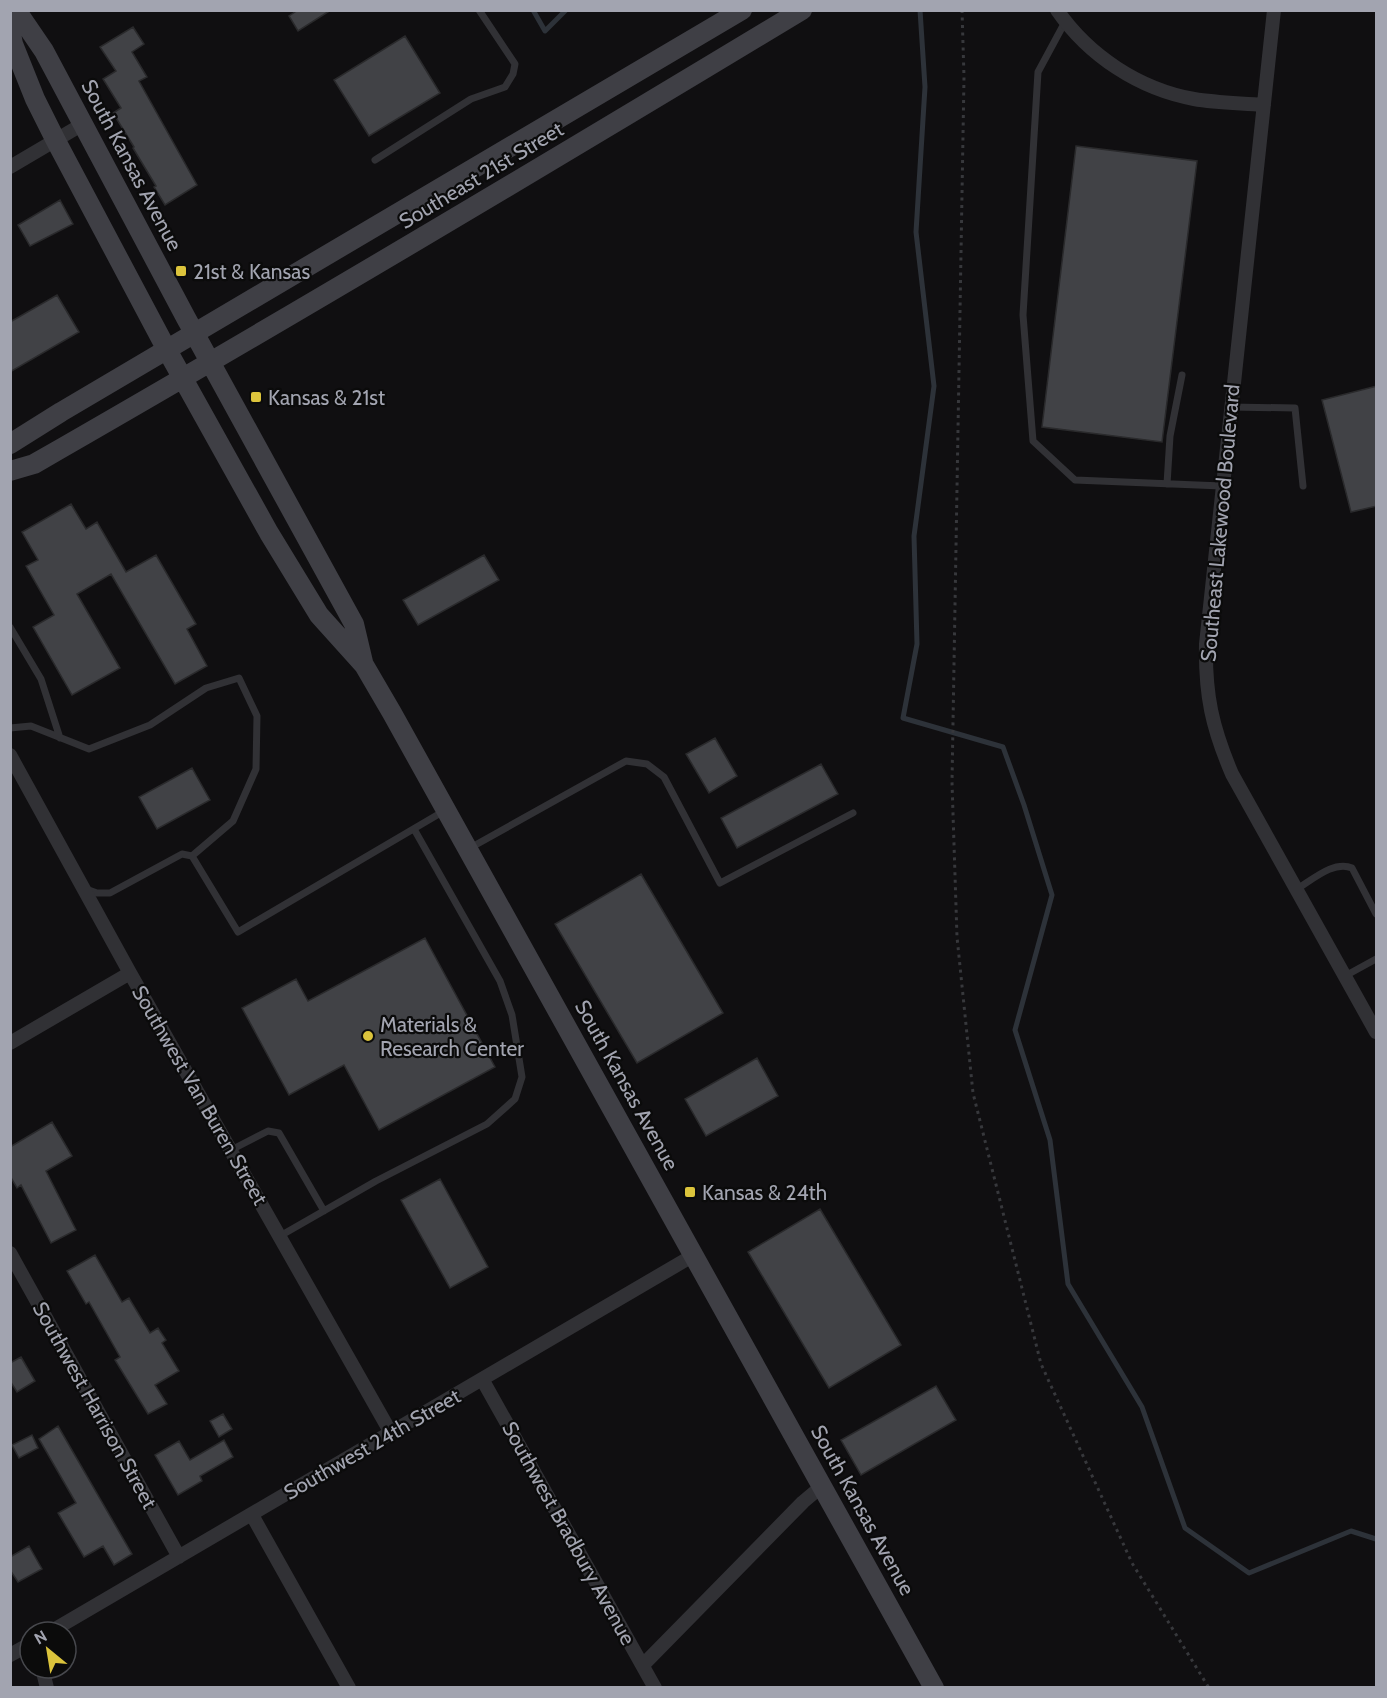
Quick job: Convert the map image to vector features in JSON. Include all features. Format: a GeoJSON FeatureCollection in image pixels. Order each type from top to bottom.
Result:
{"type":"FeatureCollection","features":[{"type":"Feature","properties":{"kind":"main road","name":"South Kansas Avenue"},"geometry":{"type":"LineString","coordinates":[[15,10],[44,51],[210,362],[354,624],[364,665]]}},
{"type":"Feature","properties":{"kind":"main road","name":"Southeast 21st Street"},"geometry":{"type":"LineString","coordinates":[[10,444],[742,10]]}},
{"type":"Feature","properties":{"kind":"main road","name":"Southeast 21st Street"},"geometry":{"type":"LineString","coordinates":[[10,471],[34,464],[183,378],[802,10]]}},
{"type":"Feature","properties":{"kind":"main road","name":"South Kansas Avenue"},"geometry":{"type":"LineString","coordinates":[[10,29],[13,44],[26,77],[56,141],[167,350],[269,533],[320,615],[364,665],[934,1688]]}},
{"type":"Feature","properties":{"kind":"street"},"geometry":{"type":"LineString","coordinates":[[1057,10],[1088,46],[1144,83],[1194,99],[1264,105]]}},
{"type":"Feature","properties":{"kind":"street","name":"Southeast Lakewood Boulevard"},"geometry":{"type":"LineString","coordinates":[[1274,10],[1230,407],[1206,644],[1205,674],[1210,713],[1217,740],[1232,774],[1377,1032]]}},
{"type":"Feature","properties":{"kind":"street"},"geometry":{"type":"LineString","coordinates":[[10,167],[83,124]]}},
{"type":"Feature","properties":{"kind":"street","name":"Southwest Van Buren Street"},"geometry":{"type":"LineString","coordinates":[[10,755],[130,973],[391,1433]]}},
{"type":"Feature","properties":{"kind":"street"},"geometry":{"type":"LineString","coordinates":[[10,1043],[130,973]]}},
{"type":"Feature","properties":{"kind":"street","name":"Southwest Harrison Street"},"geometry":{"type":"LineString","coordinates":[[10,1253],[179,1557]]}},
{"type":"Feature","properties":{"kind":"street","name":"Southwest 24th Street"},"geometry":{"type":"LineString","coordinates":[[71,1620],[694,1256]]}},
{"type":"Feature","properties":{"kind":"street","name":"Southwest Bradbury Avenue"},"geometry":{"type":"LineString","coordinates":[[482,1379],[654,1688]]}},
{"type":"Feature","properties":{"kind":"street"},"geometry":{"type":"LineString","coordinates":[[643,1665],[803,1502],[822,1486]]}},
{"type":"Feature","properties":{"kind":"street"},"geometry":{"type":"LineString","coordinates":[[252,1515],[349,1688]]}},
{"type":"Feature","properties":{"kind":"lane"},"geometry":{"type":"LineString","coordinates":[[375,160],[471,99],[505,87],[513,74],[515,64],[480,10]]}},
{"type":"Feature","properties":{"kind":"lane"},"geometry":{"type":"LineString","coordinates":[[1065,22],[1038,72],[1023,315],[1033,441],[1075,480],[1222,486]]}},
{"type":"Feature","properties":{"kind":"lane"},"geometry":{"type":"LineString","coordinates":[[1167,484],[1170,436],[1182,375]]}},
{"type":"Feature","properties":{"kind":"lane"},"geometry":{"type":"LineString","coordinates":[[1230,407],[1295,408],[1303,486]]}},
{"type":"Feature","properties":{"kind":"lane"},"geometry":{"type":"LineString","coordinates":[[10,627],[41,679],[60,738]]}},
{"type":"Feature","properties":{"kind":"lane"},"geometry":{"type":"LineString","coordinates":[[10,728],[31,726],[89,749],[150,725],[206,688],[239,678],[257,716],[256,769],[232,821],[192,856]]}},
{"type":"Feature","properties":{"kind":"lane"},"geometry":{"type":"LineString","coordinates":[[468,849],[626,760],[647,764],[664,777],[720,883],[852,813]]}},
{"type":"Feature","properties":{"kind":"lane"},"geometry":{"type":"LineString","coordinates":[[84,888],[97,893],[110,892],[182,854],[192,856],[238,932],[446,810]]}},
{"type":"Feature","properties":{"kind":"lane"},"geometry":{"type":"LineString","coordinates":[[279,1236],[376,1181],[487,1124],[515,1099],[522,1077],[512,1014],[500,981],[414,830]]}},
{"type":"Feature","properties":{"kind":"lane"},"geometry":{"type":"LineString","coordinates":[[1297,889],[1330,869],[1346,866],[1352,868],[1377,914]]}},
{"type":"Feature","properties":{"kind":"lane"},"geometry":{"type":"LineString","coordinates":[[1345,976],[1377,959]]}},
{"type":"Feature","properties":{"kind":"lane"},"geometry":{"type":"LineString","coordinates":[[231,1150],[268,1131],[279,1133],[324,1211]]}},
{"type":"Feature","properties":{"kind":"path"},"geometry":{"type":"LineString","coordinates":[[963,10],[964,77],[953,744],[957,937],[973,1093],[1041,1364],[1132,1563],[1209,1688]]}},
{"type":"Feature","properties":{"kind":"building"},"geometry":{"type":"Polygon","coordinates":[[[298,10],[331,10],[298,31],[289,16],[298,10]]]}},
{"type":"Feature","properties":{"kind":"building"},"geometry":{"type":"Polygon","coordinates":[[[133,27],[144,44],[132,52],[147,77],[139,81],[197,185],[165,205],[113,113],[121,108],[103,79],[116,71],[100,47],[133,27]]]}},
{"type":"Feature","properties":{"kind":"building"},"geometry":{"type":"Polygon","coordinates":[[[405,36],[440,93],[369,136],[334,80],[405,36]]]}},
{"type":"Feature","properties":{"kind":"building"},"geometry":{"type":"Polygon","coordinates":[[[1076,146],[1197,161],[1162,442],[1042,427],[1076,146]]]}},
{"type":"Feature","properties":{"kind":"building"},"geometry":{"type":"Polygon","coordinates":[[[60,200],[73,224],[30,246],[18,225],[60,200]]]}},
{"type":"Feature","properties":{"kind":"building"},"geometry":{"type":"Polygon","coordinates":[[[57,295],[79,332],[10,372],[10,322],[57,295]]]}},
{"type":"Feature","properties":{"kind":"building"},"geometry":{"type":"Polygon","coordinates":[[[1377,386],[1377,506],[1351,512],[1322,400],[1377,386]]]}},
{"type":"Feature","properties":{"kind":"building"},"geometry":{"type":"Polygon","coordinates":[[[71,504],[86,529],[97,522],[126,572],[156,555],[196,624],[187,629],[207,666],[175,684],[111,574],[77,594],[120,668],[72,695],[33,627],[54,615],[26,566],[38,560],[22,532],[71,504]]]}},
{"type":"Feature","properties":{"kind":"building"},"geometry":{"type":"Polygon","coordinates":[[[484,555],[499,580],[418,625],[403,600],[484,555]]]}},
{"type":"Feature","properties":{"kind":"building"},"geometry":{"type":"Polygon","coordinates":[[[715,738],[737,776],[709,793],[686,754],[715,738]]]}},
{"type":"Feature","properties":{"kind":"building"},"geometry":{"type":"Polygon","coordinates":[[[821,764],[838,794],[737,848],[721,818],[821,764]]]}},
{"type":"Feature","properties":{"kind":"building"},"geometry":{"type":"Polygon","coordinates":[[[192,768],[210,800],[157,829],[139,797],[192,768]]]}},
{"type":"Feature","properties":{"kind":"building"},"geometry":{"type":"Polygon","coordinates":[[[641,874],[723,1013],[637,1063],[555,924],[641,874]]]}},
{"type":"Feature","properties":{"kind":"building","name":"Materials & Research Center"},"geometry":{"type":"Polygon","coordinates":[[[425,938],[495,1067],[379,1130],[344,1065],[289,1095],[242,1008],[296,979],[308,1001],[425,938]]]}},
{"type":"Feature","properties":{"kind":"building"},"geometry":{"type":"Polygon","coordinates":[[[757,1058],[778,1096],[706,1136],[685,1099],[757,1058]]]}},
{"type":"Feature","properties":{"kind":"building"},"geometry":{"type":"Polygon","coordinates":[[[52,1122],[72,1156],[46,1171],[76,1230],[51,1243],[21,1185],[17,1188],[10,1176],[10,1147],[52,1122]]]}},
{"type":"Feature","properties":{"kind":"building"},"geometry":{"type":"Polygon","coordinates":[[[440,1179],[488,1267],[450,1288],[401,1200],[440,1179]]]}},
{"type":"Feature","properties":{"kind":"building"},"geometry":{"type":"Polygon","coordinates":[[[820,1209],[901,1345],[829,1388],[748,1252],[820,1209]]]}},
{"type":"Feature","properties":{"kind":"building"},"geometry":{"type":"Polygon","coordinates":[[[95,1255],[122,1302],[129,1298],[150,1333],[158,1328],[166,1340],[162,1343],[179,1371],[155,1385],[167,1404],[148,1414],[115,1360],[120,1357],[89,1302],[86,1304],[67,1271],[95,1255]]]}},
{"type":"Feature","properties":{"kind":"building"},"geometry":{"type":"Polygon","coordinates":[[[21,1357],[35,1381],[17,1392],[10,1381],[10,1363],[21,1357]]]}},
{"type":"Feature","properties":{"kind":"building"},"geometry":{"type":"Polygon","coordinates":[[[936,1386],[956,1420],[861,1475],[841,1440],[936,1386]]]}},
{"type":"Feature","properties":{"kind":"building"},"geometry":{"type":"Polygon","coordinates":[[[223,1414],[232,1429],[219,1437],[210,1421],[223,1414]]]}},
{"type":"Feature","properties":{"kind":"building"},"geometry":{"type":"Polygon","coordinates":[[[58,1426],[132,1554],[114,1565],[103,1546],[84,1557],[58,1513],[76,1503],[39,1439],[58,1426]]]}},
{"type":"Feature","properties":{"kind":"building"},"geometry":{"type":"Polygon","coordinates":[[[32,1435],[38,1448],[19,1458],[12,1445],[32,1435]]]}},
{"type":"Feature","properties":{"kind":"building"},"geometry":{"type":"Polygon","coordinates":[[[224,1440],[233,1457],[200,1476],[202,1481],[178,1495],[155,1455],[179,1441],[190,1460],[224,1440]]]}},
{"type":"Feature","properties":{"kind":"building"},"geometry":{"type":"Polygon","coordinates":[[[29,1546],[42,1569],[18,1582],[10,1570],[10,1557],[29,1546]]]}},
{"type":"Feature","properties":{"kind":"waterway"},"geometry":{"type":"LineString","coordinates":[[533,10],[545,31],[566,10]]}},
{"type":"Feature","properties":{"kind":"waterway"},"geometry":{"type":"LineString","coordinates":[[920,10],[925,87],[916,232],[934,386],[914,536],[917,644],[903,718],[1003,747],[1052,895],[1015,1030],[1050,1140],[1068,1284],[1142,1407],[1185,1528],[1249,1573],[1351,1531],[1376,1539]]}},
{"type":"Feature","properties":{"kind":"place","name":"21st & Kansas"},"geometry":{"type":"Point","coordinates":[181,271]}},
{"type":"Feature","properties":{"kind":"place","name":"Kansas & 21st"},"geometry":{"type":"Point","coordinates":[256,397]}},
{"type":"Feature","properties":{"kind":"place","name":"Materials & Research Center"},"geometry":{"type":"Point","coordinates":[368,1036]}},
{"type":"Feature","properties":{"kind":"place","name":"Kansas & 24th"},"geometry":{"type":"Point","coordinates":[690,1192]}}]}
